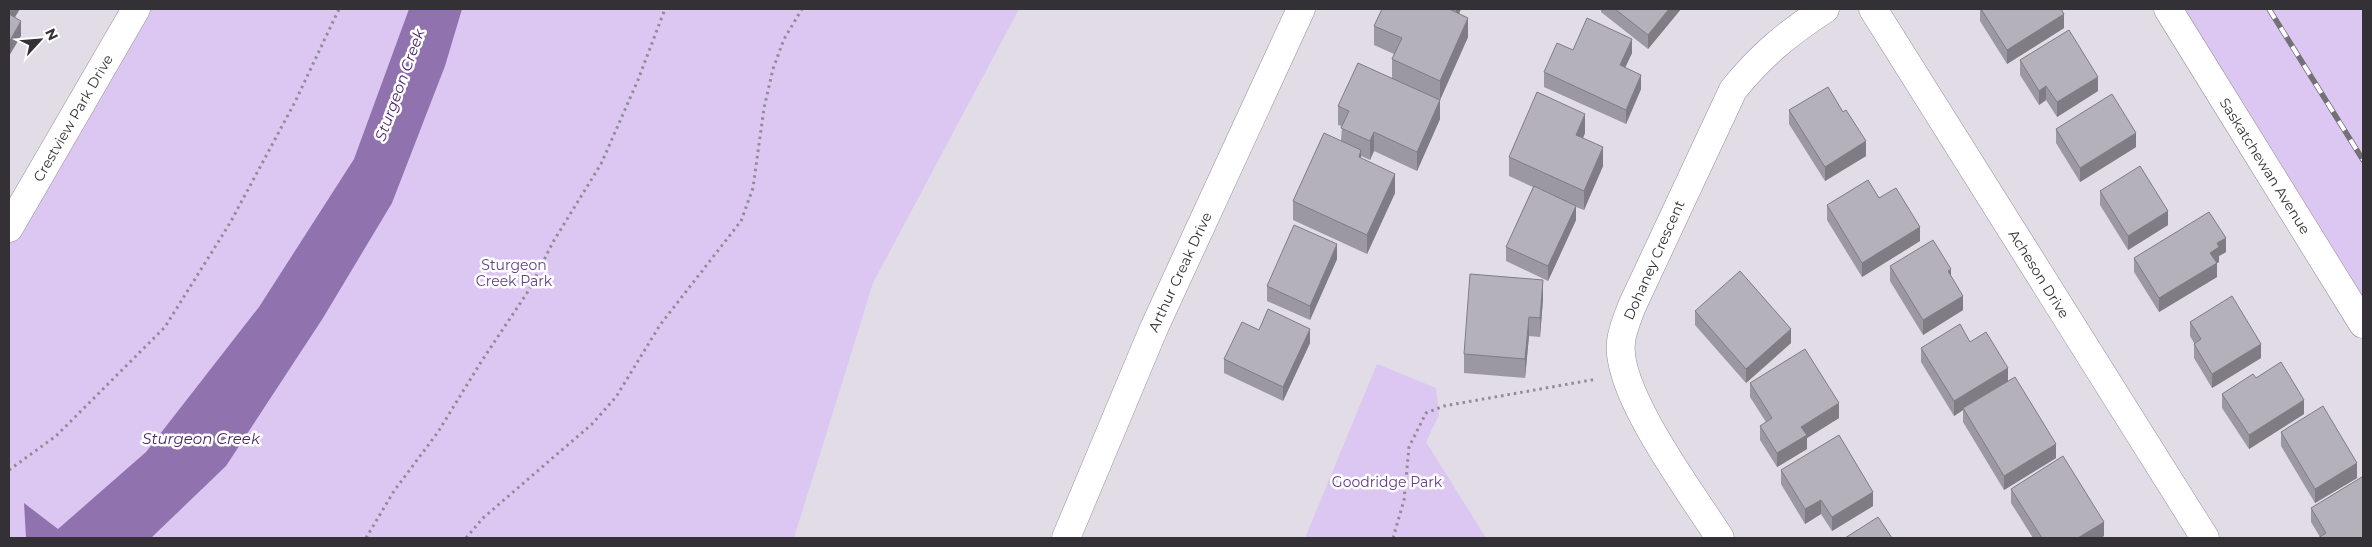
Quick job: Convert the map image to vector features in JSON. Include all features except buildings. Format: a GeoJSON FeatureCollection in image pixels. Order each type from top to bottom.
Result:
{"type":"FeatureCollection","features":[{"type":"Feature","properties":{"kind":"street","name":"Crestview Park Drive"},"geometry":{"type":"LineString","coordinates":[[9,228],[136,9]]}},
{"type":"Feature","properties":{"kind":"street","name":"Arthur Creak Drive"},"geometry":{"type":"LineString","coordinates":[[1066,538],[1154,328],[1301,9]]}},
{"type":"Feature","properties":{"kind":"street","name":"Dohaney Crescent"},"geometry":{"type":"LineString","coordinates":[[1720,538],[1638,409],[1624,374],[1620,342],[1632,306],[1733,90],[1755,63],[1777,43],[1825,9]]}},
{"type":"Feature","properties":{"kind":"street","name":"Acheson Drive"},"geometry":{"type":"LineString","coordinates":[[1873,9],[2205,538]]}},
{"type":"Feature","properties":{"kind":"street","name":"Saskatchewan Avenue"},"geometry":{"type":"LineString","coordinates":[[2168,9],[2363,324]]}},
{"type":"Feature","properties":{"kind":"path"},"geometry":{"type":"LineString","coordinates":[[9,470],[56,436],[165,326],[230,223],[295,102],[339,9]]}},
{"type":"Feature","properties":{"kind":"path"},"geometry":{"type":"LineString","coordinates":[[366,538],[394,491],[438,432],[481,362],[529,290],[553,242],[601,164],[638,80],[665,9]]}},
{"type":"Feature","properties":{"kind":"path"},"geometry":{"type":"LineString","coordinates":[[466,538],[483,518],[592,424],[616,397],[660,325],[741,221],[754,188],[764,108],[773,69],[784,39],[802,9]]}},
{"type":"Feature","properties":{"kind":"path"},"geometry":{"type":"LineString","coordinates":[[1393,538],[1404,500],[1408,448],[1426,413],[1444,406],[1624,374]]}},
{"type":"Feature","properties":{"kind":"green space","name":"Sturgeon Creek Park"},"geometry":{"type":"Polygon","coordinates":[[[136,9],[1019,9],[873,283],[794,538],[9,538],[9,228],[136,9]]]}},
{"type":"Feature","properties":{"kind":"green space"},"geometry":{"type":"Polygon","coordinates":[[[2168,9],[2363,9],[2363,324],[2168,9]]]}},
{"type":"Feature","properties":{"kind":"green space","name":"Goodridge Park"},"geometry":{"type":"Polygon","coordinates":[[[1377,364],[1436,388],[1439,415],[1426,442],[1486,538],[1305,538],[1377,364]]]}},
{"type":"Feature","properties":{"kind":"water","name":"Sturgeon Creek"},"geometry":{"type":"Polygon","coordinates":[[[409,9],[462,9],[445,66],[392,203],[323,318],[226,466],[151,538],[26,538],[24,503],[58,529],[146,452],[259,307],[354,159],[409,9]]]}},
{"type":"Feature","properties":{"kind":"railway"},"geometry":{"type":"LineString","coordinates":[[2269,9],[2363,160]]}}]}
